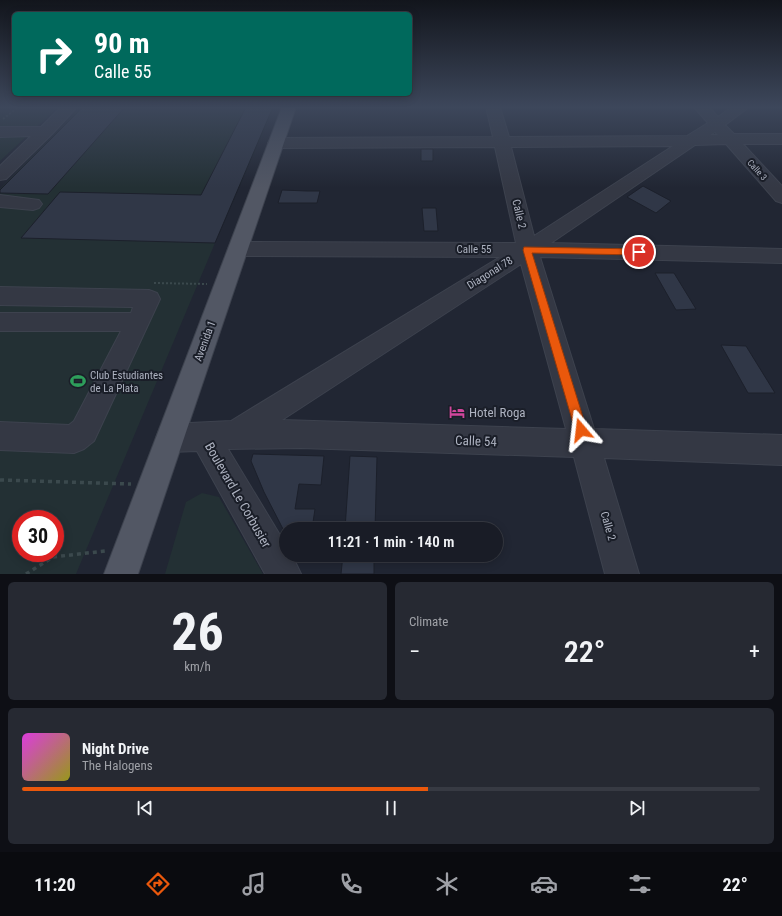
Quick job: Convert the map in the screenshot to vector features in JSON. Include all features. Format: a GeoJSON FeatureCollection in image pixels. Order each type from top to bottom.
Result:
{"type":"FeatureCollection","features":[{"type":"Feature","properties":{"kind":"main road","name":"Avenida 1"},"geometry":{"type":"LineString","coordinates":[[126,561],[279,134]]}},
{"type":"Feature","properties":{"kind":"street"},"geometry":{"type":"LineString","coordinates":[[0,175],[43,134]]}},
{"type":"Feature","properties":{"kind":"street","name":"Calle 2"},"geometry":{"type":"LineString","coordinates":[[501,134],[527,250],[586,444],[622,574]]}},
{"type":"Feature","properties":{"kind":"street","name":"Diagonal 78"},"geometry":{"type":"LineString","coordinates":[[235,435],[527,250],[691,141],[716,134]]}},
{"type":"Feature","properties":{"kind":"street","name":"Calle 3"},"geometry":{"type":"LineString","coordinates":[[724,134],[782,197]]}},
{"type":"Feature","properties":{"kind":"street"},"geometry":{"type":"LineString","coordinates":[[737,134],[782,139]]}},
{"type":"Feature","properties":{"kind":"street"},"geometry":{"type":"LineString","coordinates":[[276,142],[691,141]]}},
{"type":"Feature","properties":{"kind":"street"},"geometry":{"type":"LineString","coordinates":[[0,201],[33,204]]}},
{"type":"Feature","properties":{"kind":"street","name":"Calle 55"},"geometry":{"type":"LineString","coordinates":[[238,249],[527,250],[782,256]]}},
{"type":"Feature","properties":{"kind":"street"},"geometry":{"type":"LineString","coordinates":[[0,296],[148,299],[84,431],[80,436],[74,438],[0,436]]}},
{"type":"Feature","properties":{"kind":"street"},"geometry":{"type":"LineString","coordinates":[[0,322],[137,322]]}},
{"type":"Feature","properties":{"kind":"street","name":"Calle 54"},"geometry":{"type":"LineString","coordinates":[[170,438],[301,434],[782,450]]}},
{"type":"Feature","properties":{"kind":"street","name":"Boulevard Le Corbusier"},"geometry":{"type":"LineString","coordinates":[[204,436],[284,574]]}},
{"type":"Feature","properties":{"kind":"path"},"geometry":{"type":"LineString","coordinates":[[0,480],[153,485]]}},
{"type":"Feature","properties":{"kind":"path"},"geometry":{"type":"LineString","coordinates":[[26,574],[53,557],[126,561]]}},
{"type":"Feature","properties":{"kind":"shaded area"},"geometry":{"type":"Polygon","coordinates":[[[0,134],[29,134],[0,161],[0,134]]]}},
{"type":"Feature","properties":{"kind":"shaded area","name":"Club Estudiantes de La Plata"},"geometry":{"type":"Polygon","coordinates":[[[55,134],[262,134],[215,243],[76,574],[0,574],[0,189],[55,134]]]}},
{"type":"Feature","properties":{"kind":"shaded area"},"geometry":{"type":"Polygon","coordinates":[[[202,493],[219,497],[263,574],[165,574],[186,502],[202,493]]]}},
{"type":"Feature","properties":{"kind":"building"},"geometry":{"type":"Polygon","coordinates":[[[56,134],[101,134],[48,194],[0,193],[0,190],[56,134]]]}},
{"type":"Feature","properties":{"kind":"building"},"geometry":{"type":"Polygon","coordinates":[[[232,134],[262,134],[215,243],[21,238],[60,192],[201,195],[232,134]]]}},
{"type":"Feature","properties":{"kind":"building"},"geometry":{"type":"Polygon","coordinates":[[[421,149],[433,149],[433,161],[421,161],[421,149]]]}},
{"type":"Feature","properties":{"kind":"building"},"geometry":{"type":"Polygon","coordinates":[[[643,186],[671,201],[656,213],[627,197],[643,186]]]}},
{"type":"Feature","properties":{"kind":"building"},"geometry":{"type":"Polygon","coordinates":[[[282,190],[320,191],[317,203],[278,203],[282,190]]]}},
{"type":"Feature","properties":{"kind":"building"},"geometry":{"type":"Polygon","coordinates":[[[422,208],[436,208],[438,231],[424,231],[422,208]]]}},
{"type":"Feature","properties":{"kind":"building"},"geometry":{"type":"Polygon","coordinates":[[[655,273],[674,273],[696,309],[676,310],[655,273]]]}},
{"type":"Feature","properties":{"kind":"building"},"geometry":{"type":"Polygon","coordinates":[[[721,345],[746,346],[775,393],[748,393],[721,345]]]}},
{"type":"Feature","properties":{"kind":"building"},"geometry":{"type":"Polygon","coordinates":[[[253,454],[324,456],[321,485],[299,484],[295,509],[315,509],[313,522],[279,522],[264,492],[251,461],[253,454]]]}},
{"type":"Feature","properties":{"kind":"building"},"geometry":{"type":"Polygon","coordinates":[[[350,456],[377,457],[375,522],[345,522],[350,456]]]}},
{"type":"Feature","properties":{"kind":"building"},"geometry":{"type":"Polygon","coordinates":[[[342,562],[374,562],[374,574],[341,574],[342,562]]]}},
{"type":"Feature","properties":{"kind":"place","name":"Club Estudiantes de La Plata"},"geometry":{"type":"Point","coordinates":[78,381]}},
{"type":"Feature","properties":{"kind":"place","name":"Hotel Roga"},"geometry":{"type":"Point","coordinates":[457,412]}},
{"type":"Feature","properties":{"kind":"route"},"geometry":{"type":"LineString","coordinates":[[581,430],[527,250],[639,252]]}}]}
